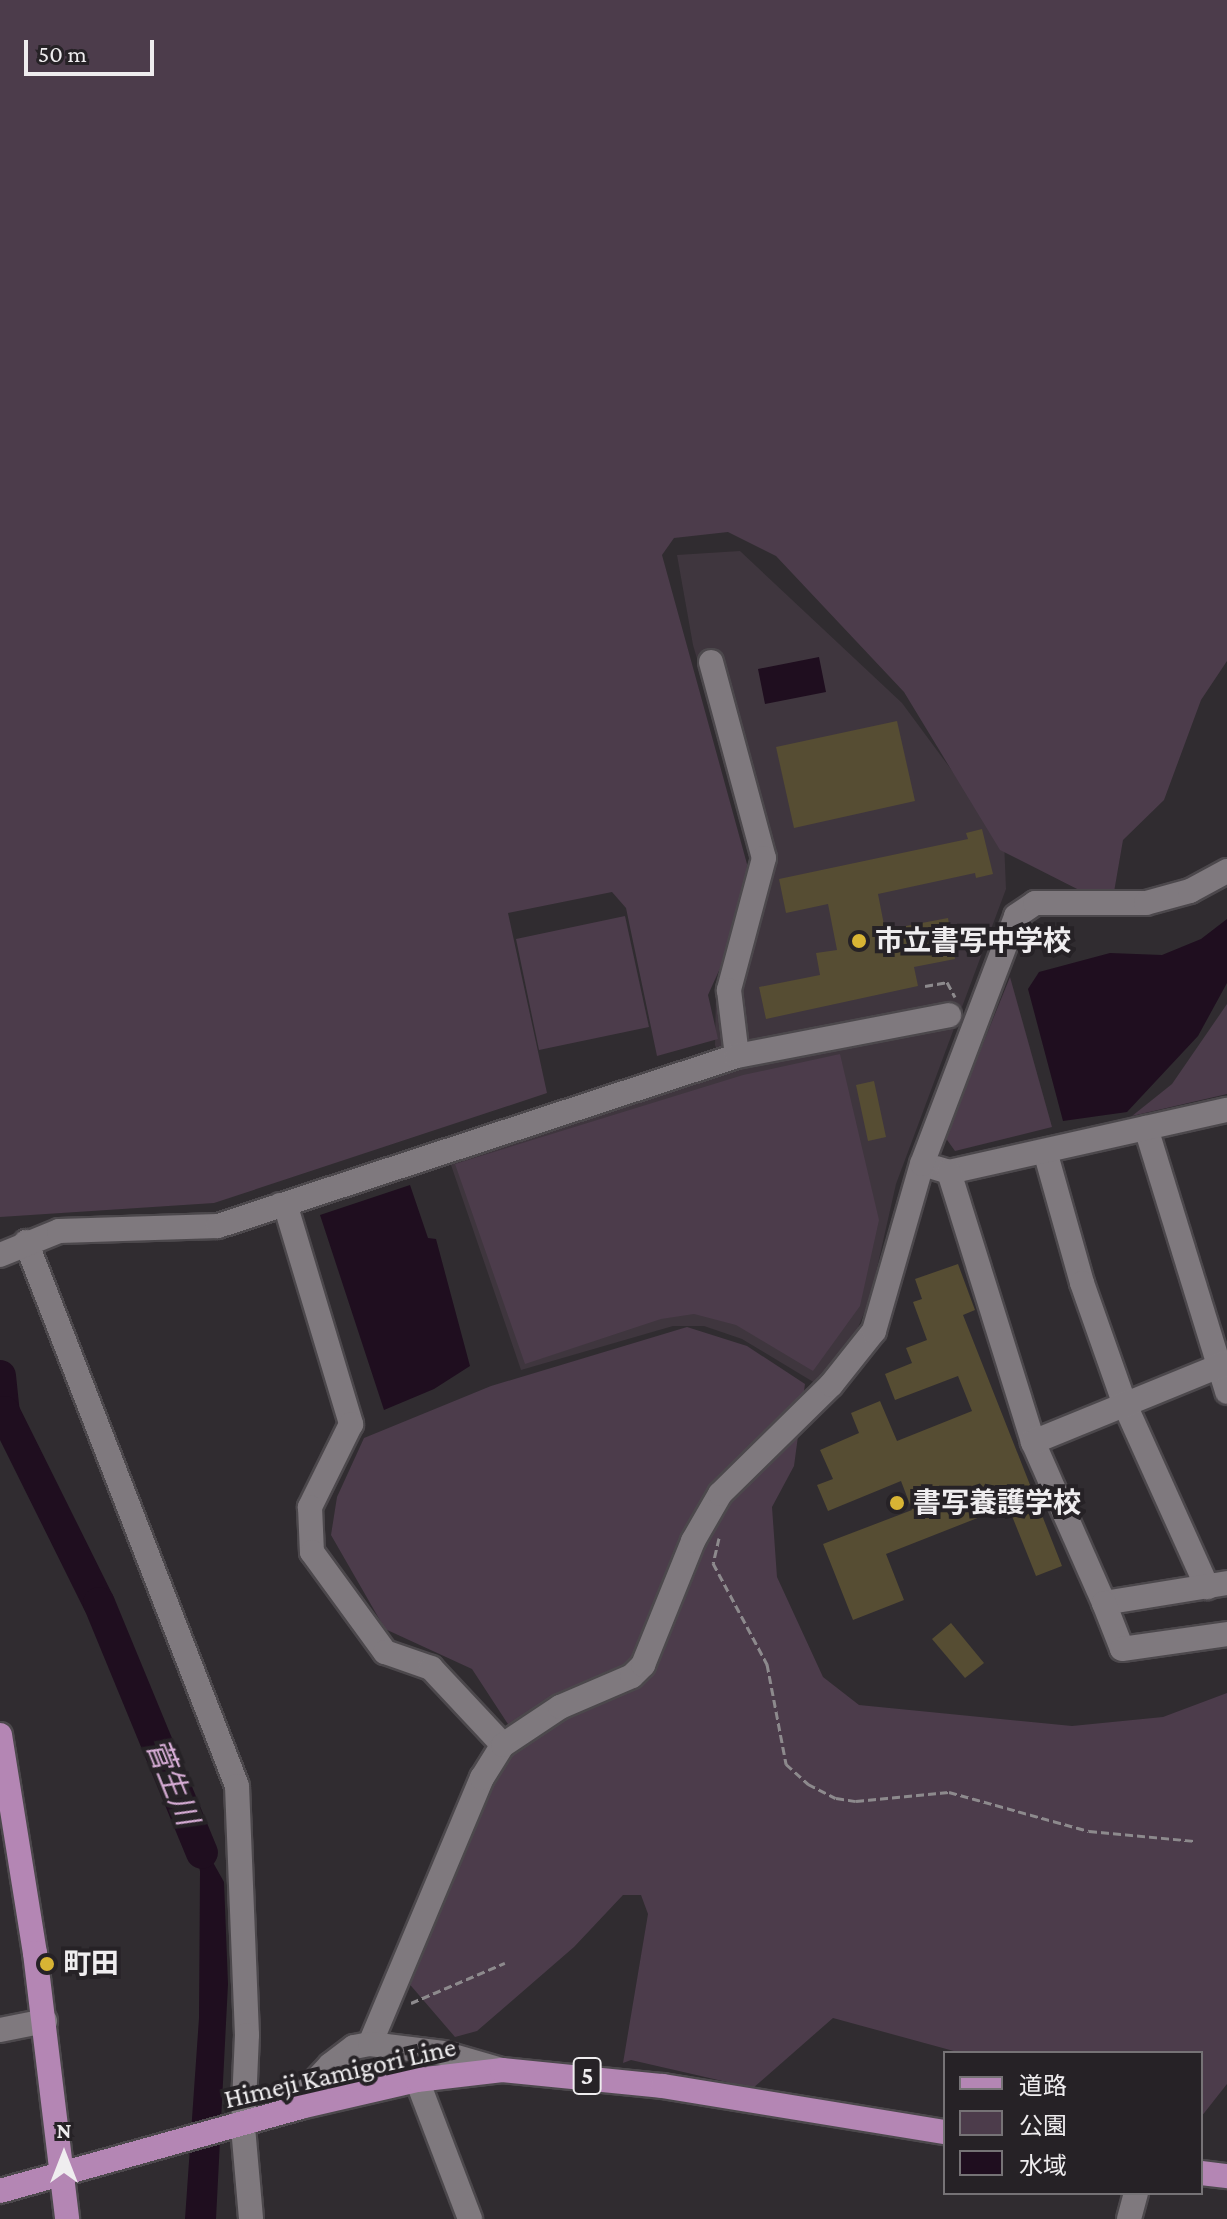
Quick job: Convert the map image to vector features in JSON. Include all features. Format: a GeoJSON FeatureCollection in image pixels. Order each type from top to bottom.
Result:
{"type":"FeatureCollection","features":[{"type":"Feature","properties":{"kind":"main road"},"geometry":{"type":"LineString","coordinates":[[0,1735],[4,1782],[73,2170],[67,2219]]}},
{"type":"Feature","properties":{"kind":"main road","name":"Himeji Kamigori Line"},"geometry":{"type":"LineString","coordinates":[[0,2191],[238,2128],[300,2107],[417,2080],[502,2070],[663,2086],[943,2132]]}},
{"type":"Feature","properties":{"kind":"main road"},"geometry":{"type":"LineString","coordinates":[[1203,2173],[1227,2176]]}},
{"type":"Feature","properties":{"kind":"street"},"geometry":{"type":"LineString","coordinates":[[711,662],[764,858],[761,886],[729,990],[737,1056]]}},
{"type":"Feature","properties":{"kind":"street"},"geometry":{"type":"LineString","coordinates":[[370,2044],[482,1778],[503,1745],[560,1707],[632,1676],[643,1665],[693,1541],[720,1494],[831,1385],[874,1331],[922,1164],[1016,916],[1035,903],[1146,903],[1190,891],[1227,871]]}},
{"type":"Feature","properties":{"kind":"street"},"geometry":{"type":"LineString","coordinates":[[251,2219],[238,2128],[247,2035],[237,1786],[15,1247],[59,1231],[218,1226],[737,1056],[949,1015]]}},
{"type":"Feature","properties":{"kind":"street"},"geometry":{"type":"LineString","coordinates":[[922,1164],[949,1172],[1227,1110]]}},
{"type":"Feature","properties":{"kind":"street"},"geometry":{"type":"LineString","coordinates":[[1146,1128],[1222,1365],[1227,1392]]}},
{"type":"Feature","properties":{"kind":"street"},"geometry":{"type":"LineString","coordinates":[[1045,1151],[1082,1283],[1125,1405],[1217,1585],[1104,1603]]}},
{"type":"Feature","properties":{"kind":"street"},"geometry":{"type":"LineString","coordinates":[[949,1172],[1033,1442],[1122,1649],[1227,1634]]}},
{"type":"Feature","properties":{"kind":"street"},"geometry":{"type":"LineString","coordinates":[[280,1205],[286,1207],[351,1424],[310,1507],[312,1552],[385,1652],[431,1668],[503,1745]]}},
{"type":"Feature","properties":{"kind":"street"},"geometry":{"type":"LineString","coordinates":[[1033,1442],[1222,1365]]}},
{"type":"Feature","properties":{"kind":"street"},"geometry":{"type":"LineString","coordinates":[[0,2030],[45,2021]]}},
{"type":"Feature","properties":{"kind":"street"},"geometry":{"type":"LineString","coordinates":[[300,2107],[305,2092],[330,2065],[354,2047],[370,2044],[443,2053],[502,2070]]}},
{"type":"Feature","properties":{"kind":"street"},"geometry":{"type":"LineString","coordinates":[[417,2080],[470,2219]]}},
{"type":"Feature","properties":{"kind":"street"},"geometry":{"type":"LineString","coordinates":[[1129,2219],[1135,2195]]}},
{"type":"Feature","properties":{"kind":"path"},"geometry":{"type":"LineString","coordinates":[[720,1535],[713,1563],[767,1664],[786,1764],[808,1784],[836,1798],[856,1801],[949,1792],[1089,1831],[1194,1841]]}},
{"type":"Feature","properties":{"kind":"path"},"geometry":{"type":"LineString","coordinates":[[415,2003],[505,1963]]}},
{"type":"Feature","properties":{"kind":"shaded area","name":"市立書写中学校"},"geometry":{"type":"Polygon","coordinates":[[[740,551],[902,703],[1004,841],[1006,889],[896,1184],[870,1299],[857,1330],[815,1383],[742,1339],[704,1326],[673,1326],[521,1370],[450,1162],[724,1074],[715,1045],[716,992],[753,870],[748,832],[693,645],[677,555],[740,551]]]}},
{"type":"Feature","properties":{"kind":"green space"},"geometry":{"type":"Polygon","coordinates":[[[0,0],[1227,0],[1227,661],[1201,700],[1164,800],[1123,840],[1114,892],[1085,893],[1000,850],[904,692],[776,556],[728,532],[674,538],[662,555],[747,864],[745,913],[708,995],[718,1039],[657,1056],[626,908],[612,892],[508,913],[547,1093],[214,1203],[0,1217],[0,0]]]}},
{"type":"Feature","properties":{"kind":"green space"},"geometry":{"type":"Polygon","coordinates":[[[625,916],[649,1027],[539,1050],[516,939],[625,916]]]}},
{"type":"Feature","properties":{"kind":"green space"},"geometry":{"type":"Polygon","coordinates":[[[1010,977],[1052,1127],[955,1151],[945,1137],[1010,977]]]}},
{"type":"Feature","properties":{"kind":"green space"},"geometry":{"type":"Polygon","coordinates":[[[1227,1004],[1227,1094],[1132,1116],[1172,1084],[1227,1004]]]}},
{"type":"Feature","properties":{"kind":"green space"},"geometry":{"type":"Polygon","coordinates":[[[840,1054],[879,1220],[860,1306],[813,1371],[736,1325],[694,1314],[661,1319],[525,1364],[455,1164],[743,1075],[840,1054]]]}},
{"type":"Feature","properties":{"kind":"green space"},"geometry":{"type":"Polygon","coordinates":[[[687,1327],[747,1346],[805,1384],[794,1466],[772,1507],[777,1577],[823,1677],[859,1705],[1072,1726],[1163,1717],[1227,1693],[1227,2084],[1203,2114],[1203,2051],[954,2051],[833,2018],[753,2088],[631,2060],[623,2063],[648,1914],[641,1895],[623,1895],[574,1947],[477,2031],[455,2037],[406,1980],[494,1774],[519,1741],[472,1669],[385,1629],[331,1535],[337,1497],[364,1438],[491,1386],[687,1327]]]}},
{"type":"Feature","properties":{"kind":"water"},"geometry":{"type":"Polygon","coordinates":[[[819,657],[826,692],[765,704],[758,669],[819,657]]]}},
{"type":"Feature","properties":{"kind":"water"},"geometry":{"type":"Polygon","coordinates":[[[1227,919],[1227,983],[1198,1036],[1127,1112],[1063,1121],[1028,989],[1039,972],[1110,953],[1162,955],[1201,939],[1227,919]]]}},
{"type":"Feature","properties":{"kind":"water"},"geometry":{"type":"Polygon","coordinates":[[[410,1185],[428,1238],[436,1239],[470,1366],[434,1389],[384,1410],[320,1215],[410,1185]]]}},
{"type":"Feature","properties":{"kind":"water"},"geometry":{"type":"Polygon","coordinates":[[[186,1814],[224,1882],[228,1984],[216,2219],[185,2219],[199,2018],[200,1871],[186,1814]]]}},
{"type":"Feature","properties":{"kind":"building"},"geometry":{"type":"Polygon","coordinates":[[[897,721],[915,801],[794,828],[776,747],[897,721]]]}},
{"type":"Feature","properties":{"kind":"building"},"geometry":{"type":"Polygon","coordinates":[[[982,829],[993,874],[976,878],[975,873],[878,894],[885,930],[948,918],[955,959],[914,967],[918,986],[766,1019],[759,987],[820,975],[816,953],[837,950],[828,904],[786,913],[779,879],[968,839],[966,833],[982,829]]]}},
{"type":"Feature","properties":{"kind":"building"},"geometry":{"type":"Polygon","coordinates":[[[874,1081],[886,1137],[868,1141],[856,1085],[874,1081]]]}},
{"type":"Feature","properties":{"kind":"building"},"geometry":{"type":"Polygon","coordinates":[[[958,1264],[975,1310],[963,1315],[1062,1566],[1036,1576],[1008,1506],[886,1554],[904,1600],[853,1620],[823,1544],[912,1510],[901,1481],[828,1511],[817,1485],[833,1479],[820,1450],[859,1433],[851,1413],[880,1401],[897,1441],[972,1411],[958,1376],[895,1400],[885,1374],[912,1363],[906,1348],[927,1340],[913,1302],[922,1299],[915,1279],[958,1264]]]}},
{"type":"Feature","properties":{"kind":"building"},"geometry":{"type":"Polygon","coordinates":[[[951,1623],[984,1663],[965,1678],[932,1639],[951,1623]]]}},
{"type":"Feature","properties":{"kind":"waterway","name":"菅生川"},"geometry":{"type":"LineString","coordinates":[[0,1376],[4,1412],[99,1603],[202,1853]]}},
{"type":"Feature","properties":{"kind":"place","name":"市立書写中学校"},"geometry":{"type":"Point","coordinates":[859,941]}},
{"type":"Feature","properties":{"kind":"place","name":"書写養護学校"},"geometry":{"type":"Point","coordinates":[897,1503]}},
{"type":"Feature","properties":{"kind":"place","name":"町田"},"geometry":{"type":"Point","coordinates":[47,1964]}}]}
